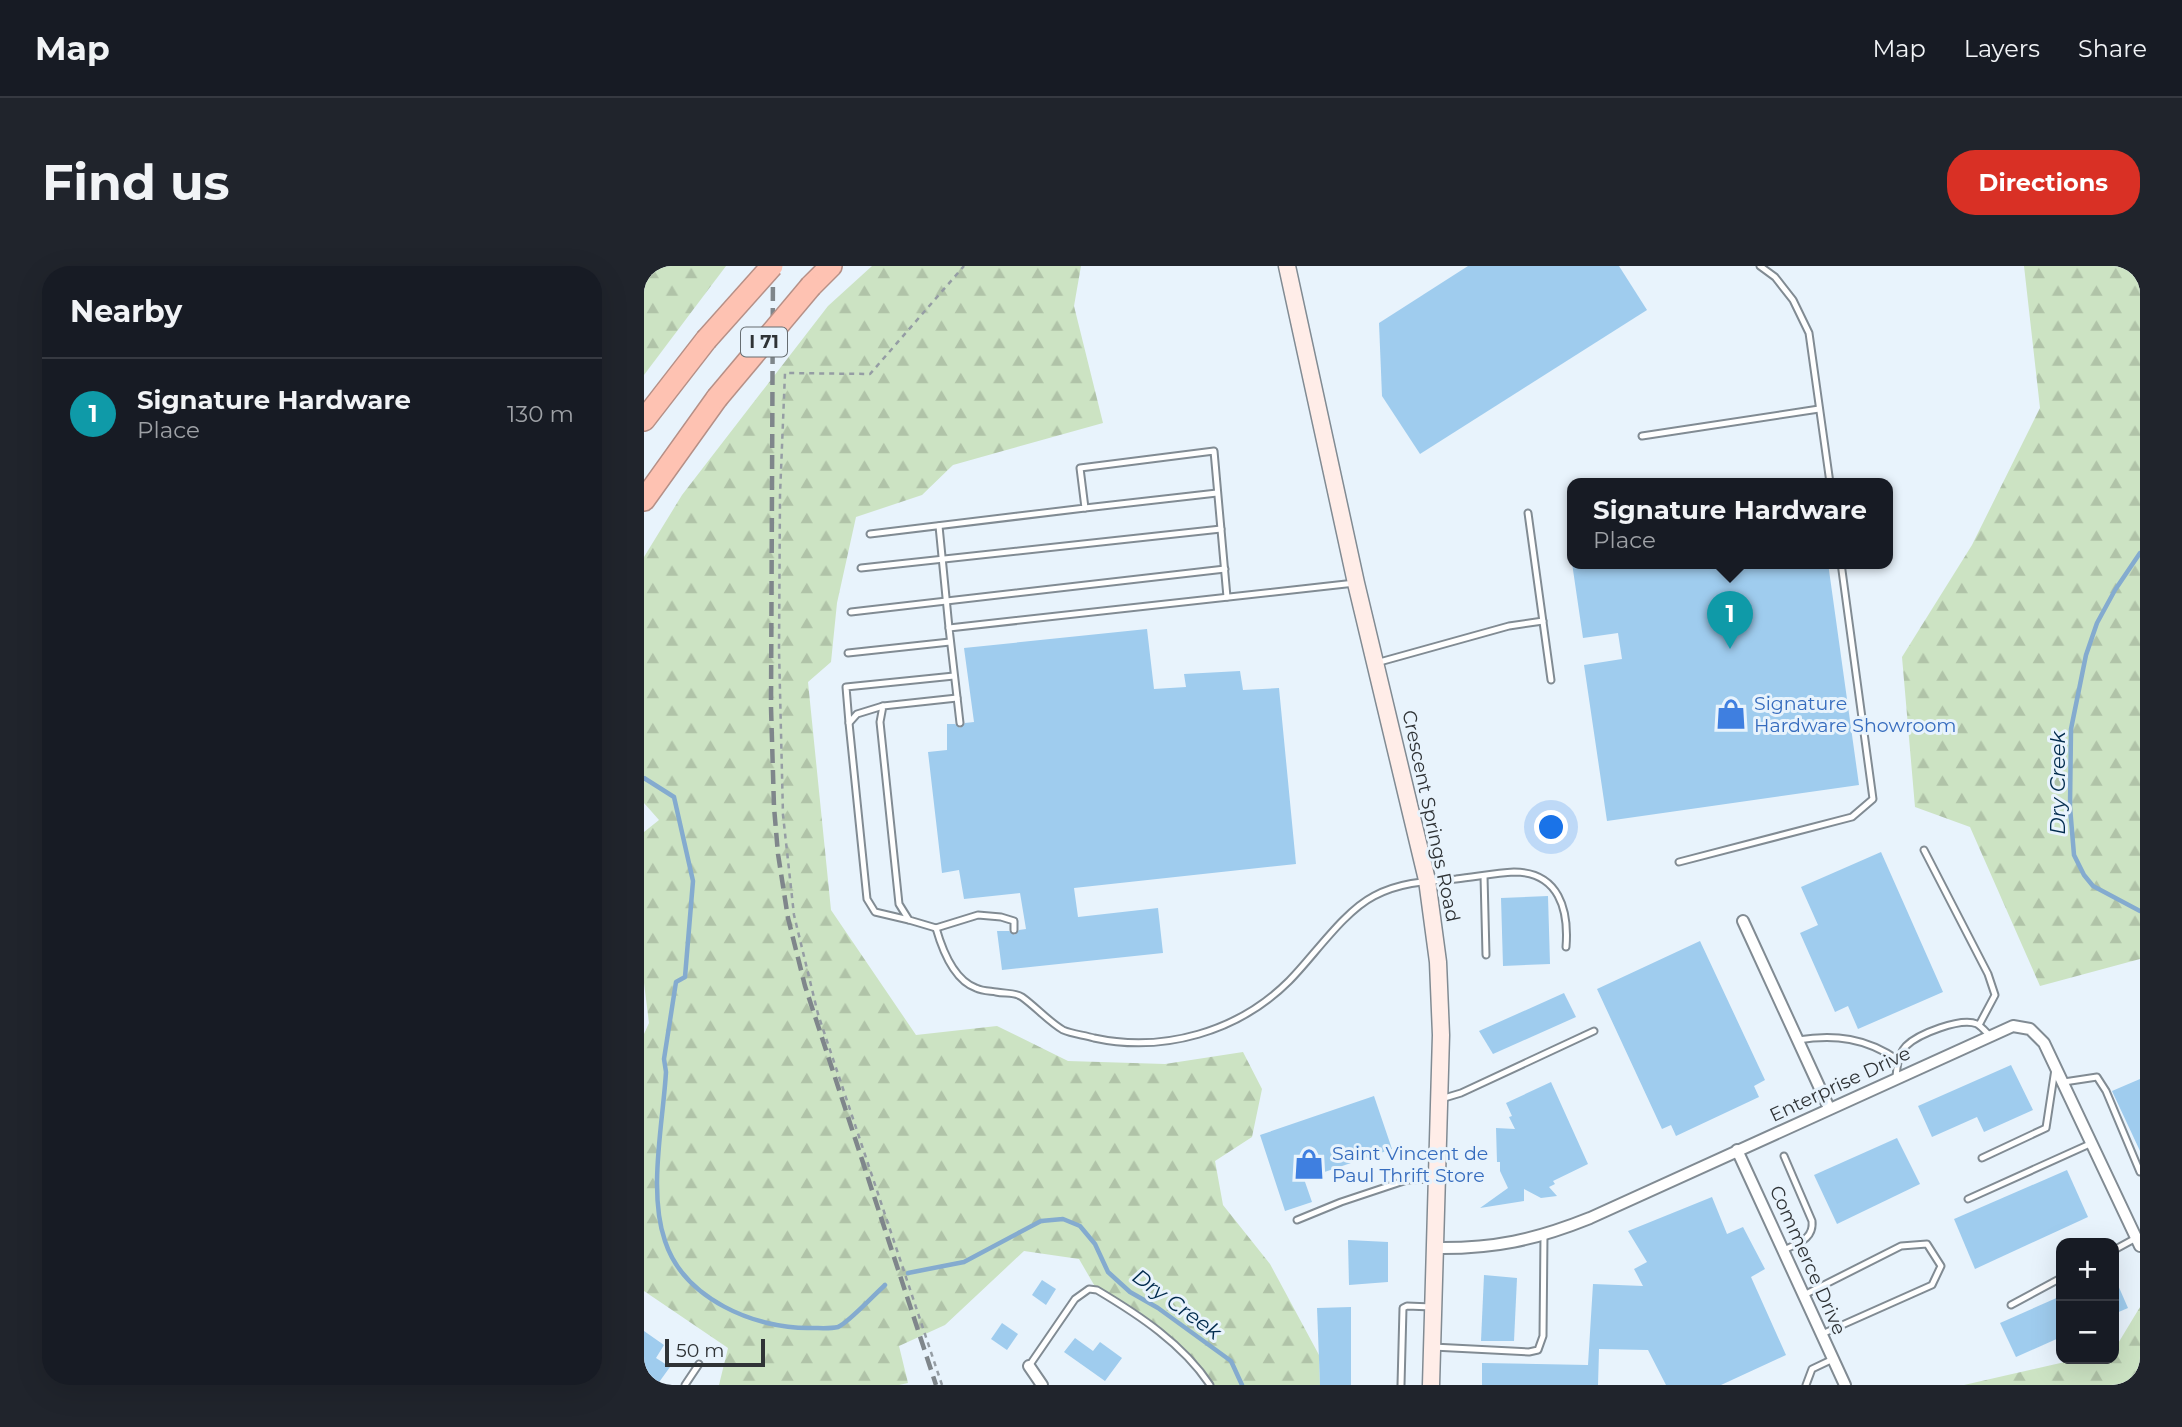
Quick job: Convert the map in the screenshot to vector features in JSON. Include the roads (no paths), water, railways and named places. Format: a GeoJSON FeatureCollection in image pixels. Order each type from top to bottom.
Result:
{"type":"FeatureCollection","features":[{"type":"Feature","properties":{"kind":"highway","name":"I 71"},"geometry":{"type":"LineString","coordinates":[[644,420],[706,340],[772,266]]}},
{"type":"Feature","properties":{"kind":"highway","name":"I 71"},"geometry":{"type":"LineString","coordinates":[[644,499],[717,398],[831,266]]}},
{"type":"Feature","properties":{"kind":"main road","name":"Crescent Springs Road"},"geometry":{"type":"LineString","coordinates":[[1291,267],[1356,583],[1427,880],[1439,986],[1441,1035],[1431,1385]]}},
{"type":"Feature","properties":{"kind":"street"},"geometry":{"type":"LineString","coordinates":[[1743,921],[1829,1108]]}},
{"type":"Feature","properties":{"kind":"street","name":"Enterprise Drive"},"geometry":{"type":"LineString","coordinates":[[1434,1248],[1491,1247],[1544,1235],[1590,1218],[2013,1026],[2030,1029],[2044,1043],[2138,1242]]}},
{"type":"Feature","properties":{"kind":"street","name":"Commerce Drive"},"geometry":{"type":"LineString","coordinates":[[1737,1150],[1845,1385]]}},
{"type":"Feature","properties":{"kind":"street"},"geometry":{"type":"LineString","coordinates":[[1029,1366],[1042,1385]]}},
{"type":"Feature","properties":{"kind":"lane"},"geometry":{"type":"LineString","coordinates":[[1760,266],[1774,277],[1793,300],[1809,333],[1828,478]]}},
{"type":"Feature","properties":{"kind":"lane"},"geometry":{"type":"LineString","coordinates":[[1642,436],[1819,409]]}},
{"type":"Feature","properties":{"kind":"lane"},"geometry":{"type":"LineString","coordinates":[[1085,508],[1080,468],[1213,451],[1227,597]]}},
{"type":"Feature","properties":{"kind":"lane"},"geometry":{"type":"LineString","coordinates":[[870,534],[1217,494]]}},
{"type":"Feature","properties":{"kind":"lane"},"geometry":{"type":"LineString","coordinates":[[1528,513],[1550,680]]}},
{"type":"Feature","properties":{"kind":"lane"},"geometry":{"type":"LineString","coordinates":[[939,526],[960,723]]}},
{"type":"Feature","properties":{"kind":"lane"},"geometry":{"type":"LineString","coordinates":[[861,568],[1221,529]]}},
{"type":"Feature","properties":{"kind":"lane"},"geometry":{"type":"LineString","coordinates":[[851,612],[1225,569]]}},
{"type":"Feature","properties":{"kind":"lane"},"geometry":{"type":"LineString","coordinates":[[1679,862],[1852,817],[1873,799],[1842,569]]}},
{"type":"Feature","properties":{"kind":"lane"},"geometry":{"type":"LineString","coordinates":[[949,628],[1356,583]]}},
{"type":"Feature","properties":{"kind":"lane"},"geometry":{"type":"LineString","coordinates":[[1376,663],[1509,626],[1543,621]]}},
{"type":"Feature","properties":{"kind":"lane"},"geometry":{"type":"LineString","coordinates":[[848,653],[950,642]]}},
{"type":"Feature","properties":{"kind":"lane"},"geometry":{"type":"LineString","coordinates":[[954,676],[846,687],[867,899],[875,912],[936,928],[978,915],[1014,921],[1014,930]]}},
{"type":"Feature","properties":{"kind":"lane"},"geometry":{"type":"LineString","coordinates":[[849,723],[857,714],[883,706],[957,698]]}},
{"type":"Feature","properties":{"kind":"lane"},"geometry":{"type":"LineString","coordinates":[[883,706],[880,722],[899,904],[909,920]]}},
{"type":"Feature","properties":{"kind":"lane"},"geometry":{"type":"LineString","coordinates":[[1924,850],[1988,974],[1995,995],[1979,1025]]}},
{"type":"Feature","properties":{"kind":"lane"},"geometry":{"type":"LineString","coordinates":[[936,928],[942,949],[960,977],[975,988],[1019,995],[1066,1031],[1131,1044],[1189,1038],[1220,1027],[1268,1000],[1364,902],[1395,887],[1427,880],[1516,872],[1534,876],[1551,886],[1563,903],[1567,930],[1566,947]]}},
{"type":"Feature","properties":{"kind":"lane"},"geometry":{"type":"LineString","coordinates":[[1484,876],[1486,955]]}},
{"type":"Feature","properties":{"kind":"lane"},"geometry":{"type":"LineString","coordinates":[[1896,1077],[1898,1060],[1906,1046],[1939,1028],[1963,1021],[1979,1025],[1989,1035]]}},
{"type":"Feature","properties":{"kind":"lane"},"geometry":{"type":"LineString","coordinates":[[1438,1099],[1461,1093],[1594,1031]]}},
{"type":"Feature","properties":{"kind":"lane"},"geometry":{"type":"LineString","coordinates":[[1798,1040],[1824,1036],[1842,1037],[1877,1048],[1898,1060]]}},
{"type":"Feature","properties":{"kind":"lane"},"geometry":{"type":"LineString","coordinates":[[1982,1157],[2046,1128],[2056,1066]]}},
{"type":"Feature","properties":{"kind":"lane"},"geometry":{"type":"LineString","coordinates":[[2064,1082],[2097,1077],[2106,1091],[2140,1172]]}},
{"type":"Feature","properties":{"kind":"lane"},"geometry":{"type":"LineString","coordinates":[[1968,1199],[2092,1143]]}},
{"type":"Feature","properties":{"kind":"lane"},"geometry":{"type":"LineString","coordinates":[[1784,1156],[1812,1221],[1813,1230],[1811,1236],[1784,1250]]}},
{"type":"Feature","properties":{"kind":"lane"},"geometry":{"type":"LineString","coordinates":[[1297,1220],[1407,1180],[1436,1179]]}},
{"type":"Feature","properties":{"kind":"lane"},"geometry":{"type":"LineString","coordinates":[[1431,1348],[1529,1352],[1538,1350],[1543,1336],[1544,1235]]}},
{"type":"Feature","properties":{"kind":"lane"},"geometry":{"type":"LineString","coordinates":[[2119,1248],[2138,1242]]}},
{"type":"Feature","properties":{"kind":"lane"},"geometry":{"type":"LineString","coordinates":[[1804,1295],[1901,1246],[1927,1244],[1941,1266],[1932,1285],[1822,1334]]}},
{"type":"Feature","properties":{"kind":"lane"},"geometry":{"type":"LineString","coordinates":[[2011,1306],[2056,1281]]}},
{"type":"Feature","properties":{"kind":"lane"},"geometry":{"type":"LineString","coordinates":[[1029,1366],[1075,1299],[1089,1289],[1110,1297],[1174,1343],[1210,1385]]}},
{"type":"Feature","properties":{"kind":"lane"},"geometry":{"type":"LineString","coordinates":[[1401,1385],[1403,1308],[1432,1307]]}},
{"type":"Feature","properties":{"kind":"lane"},"geometry":{"type":"LineString","coordinates":[[1807,1385],[1812,1369],[1833,1359]]}},
{"type":"Feature","properties":{"kind":"lane"},"geometry":{"type":"LineString","coordinates":[[685,1385],[699,1364]]}},
{"type":"Feature","properties":{"kind":"waterway","name":"Dry Creek"},"geometry":{"type":"LineString","coordinates":[[2140,553],[2097,623],[2086,655],[2071,729],[2070,807],[2074,855],[2084,875],[2093,886],[2140,911]]}},
{"type":"Feature","properties":{"kind":"waterway","name":"Dry Creek"},"geometry":{"type":"LineString","coordinates":[[644,778],[674,797],[693,881],[685,977],[676,982],[664,1059],[666,1072],[658,1157],[660,1222],[674,1261],[688,1279],[724,1307],[767,1323],[789,1327],[838,1327],[885,1285]]}},
{"type":"Feature","properties":{"kind":"waterway","name":"Dry Creek"},"geometry":{"type":"LineString","coordinates":[[908,1273],[964,1262],[1041,1221],[1063,1219],[1080,1226],[1095,1244],[1108,1272],[1130,1292],[1158,1308],[1231,1361],[1242,1385]]}},
{"type":"Feature","properties":{"kind":"railway"},"geometry":{"type":"LineString","coordinates":[[773,266],[771,707],[778,854],[788,918],[805,986],[936,1385]]}},
{"type":"Feature","properties":{"kind":"place","name":"Signature Hardware"},"geometry":{"type":"Point","coordinates":[1730,649]}},
{"type":"Feature","properties":{"kind":"place","name":"Signature Hardware Showroom"},"geometry":{"type":"Point","coordinates":[1731,714]}},
{"type":"Feature","properties":{"kind":"place","name":"Saint Vincent de Paul Thrift Store"},"geometry":{"type":"Point","coordinates":[1309,1164]}}]}
